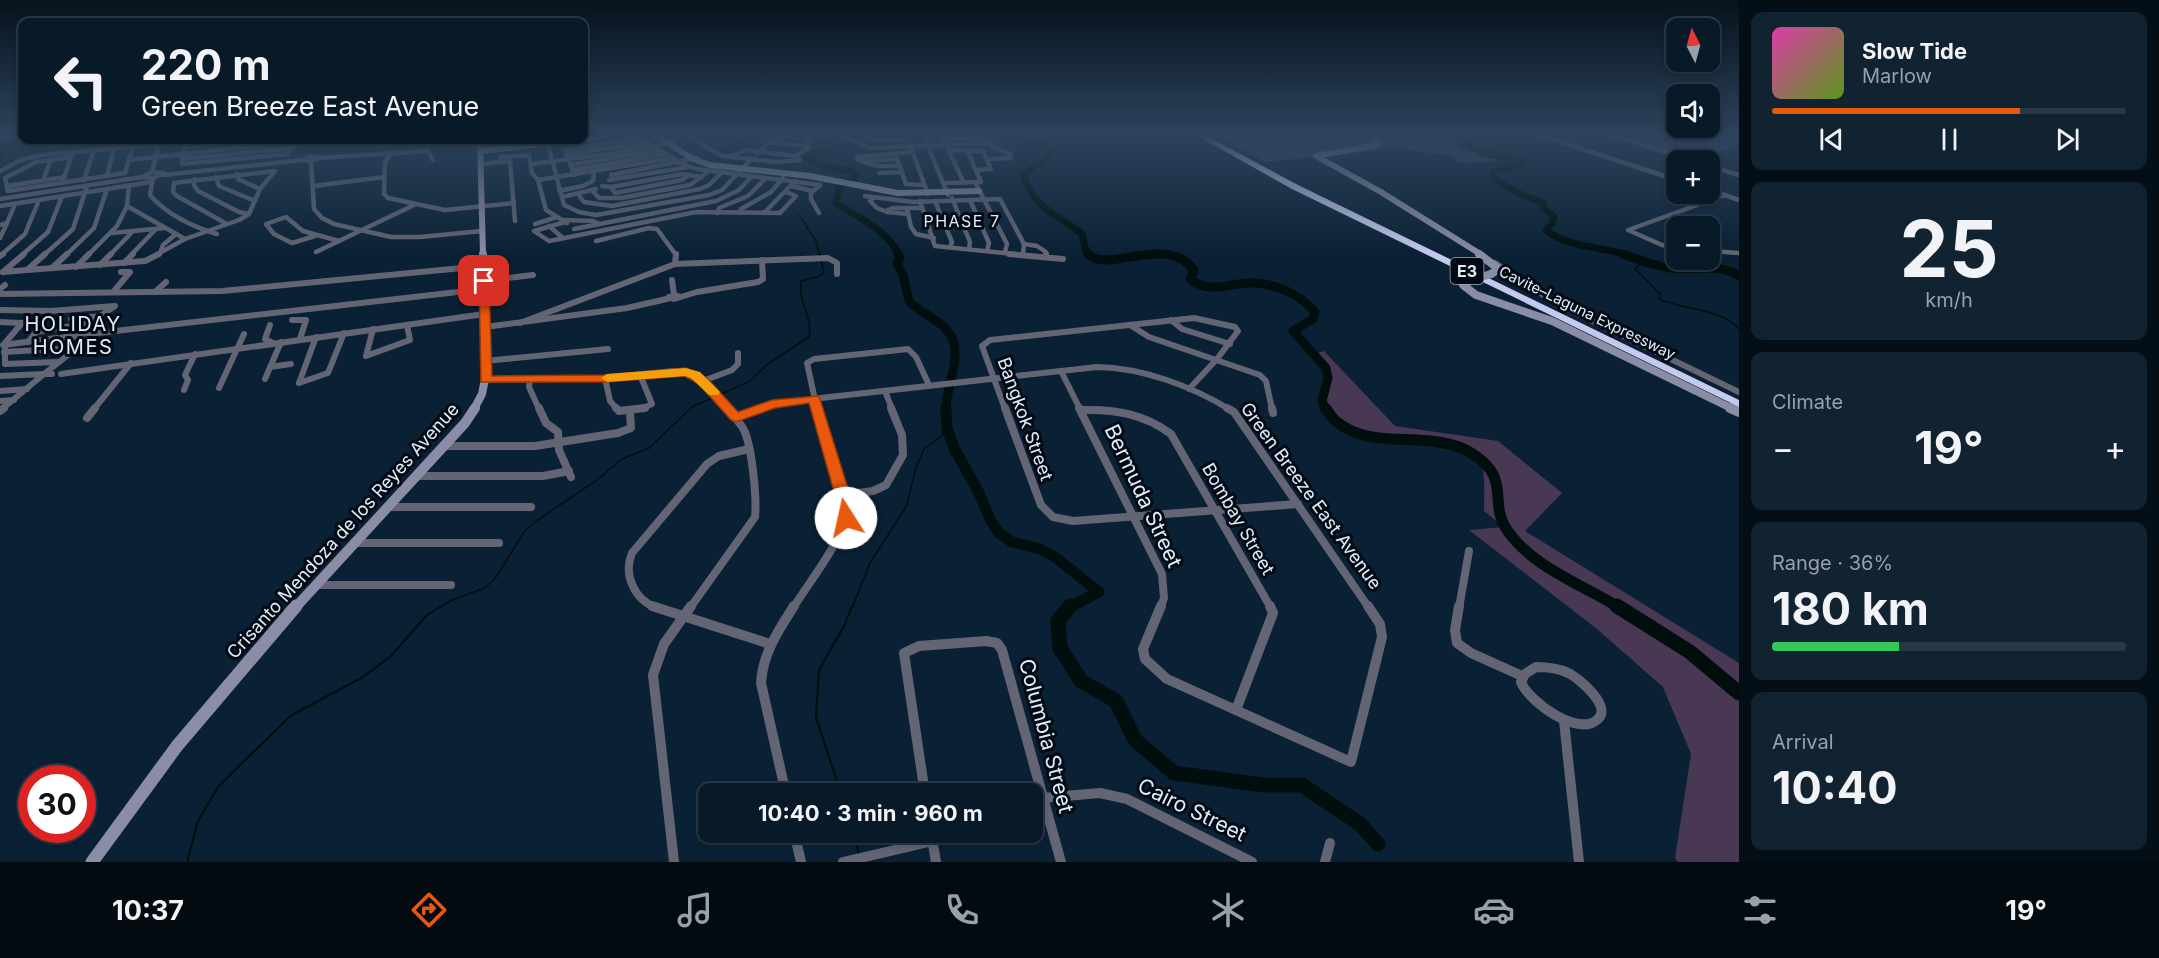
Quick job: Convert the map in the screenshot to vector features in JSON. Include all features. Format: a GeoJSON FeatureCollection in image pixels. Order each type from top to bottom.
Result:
{"type":"FeatureCollection","features":[{"type":"Feature","properties":{"kind":"highway","name":"Cavite–Laguna Expressway"},"geometry":{"type":"LineString","coordinates":[[1271,174],[1739,402]]}},
{"type":"Feature","properties":{"kind":"highway","name":"Cavite–Laguna Expressway"},"geometry":{"type":"LineString","coordinates":[[1277,174],[1739,402]]}},
{"type":"Feature","properties":{"kind":"street"},"geometry":{"type":"LineString","coordinates":[[13,174],[5,178],[10,191],[62,183],[107,189],[171,174]]}},
{"type":"Feature","properties":{"kind":"street"},"geometry":{"type":"LineString","coordinates":[[19,184],[23,174]]}},
{"type":"Feature","properties":{"kind":"street"},"geometry":{"type":"LineString","coordinates":[[43,180],[45,174]]}},
{"type":"Feature","properties":{"kind":"street"},"geometry":{"type":"LineString","coordinates":[[27,270],[73,228],[88,174]]}},
{"type":"Feature","properties":{"kind":"street"},"geometry":{"type":"LineString","coordinates":[[0,206],[62,196],[107,176],[118,174]]}},
{"type":"Feature","properties":{"kind":"street"},"geometry":{"type":"LineString","coordinates":[[153,174],[150,191],[153,200],[207,232],[217,234]]}},
{"type":"Feature","properties":{"kind":"street"},"geometry":{"type":"LineString","coordinates":[[227,224],[175,194],[173,185],[175,182],[244,174]]}},
{"type":"Feature","properties":{"kind":"street"},"geometry":{"type":"LineString","coordinates":[[2,272],[145,261],[185,239],[249,214],[260,189],[272,174]]}},
{"type":"Feature","properties":{"kind":"street"},"geometry":{"type":"LineString","coordinates":[[312,174],[313,204],[317,214],[328,222],[403,238],[482,229]]}},
{"type":"Feature","properties":{"kind":"street","name":"Crisanto Mendoza de los Reyes Avenue"},"geometry":{"type":"LineString","coordinates":[[92,862],[128,809],[228,683],[353,543],[417,476],[476,406],[486,380],[481,174]]}},
{"type":"Feature","properties":{"kind":"street"},"geometry":{"type":"LineString","coordinates":[[511,174],[515,221]]}},
{"type":"Feature","properties":{"kind":"street"},"geometry":{"type":"LineString","coordinates":[[533,174],[538,180],[546,210],[580,235]]}},
{"type":"Feature","properties":{"kind":"street"},"geometry":{"type":"LineString","coordinates":[[538,180],[558,174]]}},
{"type":"Feature","properties":{"kind":"street"},"geometry":{"type":"LineString","coordinates":[[559,191],[583,186],[593,181],[594,174]]}},
{"type":"Feature","properties":{"kind":"street"},"geometry":{"type":"LineString","coordinates":[[606,174],[617,174]]}},
{"type":"Feature","properties":{"kind":"street"},"geometry":{"type":"LineString","coordinates":[[562,197],[602,186],[610,175],[615,174]]}},
{"type":"Feature","properties":{"kind":"street"},"geometry":{"type":"LineString","coordinates":[[592,190],[599,198],[610,200],[690,185],[705,174]]}},
{"type":"Feature","properties":{"kind":"street"},"geometry":{"type":"LineString","coordinates":[[578,194],[584,202],[597,206],[612,206],[700,189],[719,174]]}},
{"type":"Feature","properties":{"kind":"street"},"geometry":{"type":"LineString","coordinates":[[546,210],[564,206],[596,214],[686,201],[722,190],[737,174]]}},
{"type":"Feature","properties":{"kind":"street"},"geometry":{"type":"LineString","coordinates":[[748,174],[782,180],[813,191]]}},
{"type":"Feature","properties":{"kind":"street"},"geometry":{"type":"LineString","coordinates":[[740,213],[741,209],[771,192],[786,174]]}},
{"type":"Feature","properties":{"kind":"street"},"geometry":{"type":"LineString","coordinates":[[800,174],[863,189],[898,194],[979,191]]}},
{"type":"Feature","properties":{"kind":"street"},"geometry":{"type":"LineString","coordinates":[[903,174],[906,184],[924,185]]}},
{"type":"Feature","properties":{"kind":"street"},"geometry":{"type":"LineString","coordinates":[[920,174],[928,194]]}},
{"type":"Feature","properties":{"kind":"street"},"geometry":{"type":"LineString","coordinates":[[940,174],[970,242],[969,249]]}},
{"type":"Feature","properties":{"kind":"street"},"geometry":{"type":"LineString","coordinates":[[960,174],[964,183]]}},
{"type":"Feature","properties":{"kind":"street"},"geometry":{"type":"LineString","coordinates":[[977,174],[979,191],[1007,244],[1005,252]]}},
{"type":"Feature","properties":{"kind":"street"},"geometry":{"type":"LineString","coordinates":[[1349,174],[1382,192],[1557,304],[1739,392]]}},
{"type":"Feature","properties":{"kind":"street"},"geometry":{"type":"LineString","coordinates":[[236,175],[242,182],[260,189]]}},
{"type":"Feature","properties":{"kind":"street"},"geometry":{"type":"LineString","coordinates":[[602,186],[611,188],[615,193],[682,180],[689,175],[702,177]]}},
{"type":"Feature","properties":{"kind":"street"},"geometry":{"type":"LineString","coordinates":[[574,229],[691,207],[739,190],[752,176]]}},
{"type":"Feature","properties":{"kind":"street"},"geometry":{"type":"LineString","coordinates":[[58,190],[65,177]]}},
{"type":"Feature","properties":{"kind":"street"},"geometry":{"type":"LineString","coordinates":[[7,186],[65,177]]}},
{"type":"Feature","properties":{"kind":"street"},"geometry":{"type":"LineString","coordinates":[[0,199],[142,177],[152,178]]}},
{"type":"Feature","properties":{"kind":"street"},"geometry":{"type":"LineString","coordinates":[[216,177],[219,186],[255,201]]}},
{"type":"Feature","properties":{"kind":"street"},"geometry":{"type":"LineString","coordinates":[[313,186],[384,177],[386,197],[414,205],[445,210],[514,203]]}},
{"type":"Feature","properties":{"kind":"street"},"geometry":{"type":"LineString","coordinates":[[555,177],[564,206]]}},
{"type":"Feature","properties":{"kind":"street"},"geometry":{"type":"LineString","coordinates":[[717,213],[719,208],[734,203],[756,190],[766,178]]}},
{"type":"Feature","properties":{"kind":"street"},"geometry":{"type":"LineString","coordinates":[[195,180],[194,185],[198,191],[234,210],[249,214]]}},
{"type":"Feature","properties":{"kind":"street"},"geometry":{"type":"LineString","coordinates":[[944,183],[978,182]]}},
{"type":"Feature","properties":{"kind":"street"},"geometry":{"type":"LineString","coordinates":[[793,184],[820,185],[813,191],[811,199],[819,213]]}},
{"type":"Feature","properties":{"kind":"street"},"geometry":{"type":"LineString","coordinates":[[764,213],[793,184]]}},
{"type":"Feature","properties":{"kind":"street"},"geometry":{"type":"LineString","coordinates":[[76,267],[120,222],[127,206],[129,185]]}},
{"type":"Feature","properties":{"kind":"street"},"geometry":{"type":"LineString","coordinates":[[52,268],[94,228],[107,189]]}},
{"type":"Feature","properties":{"kind":"street"},"geometry":{"type":"LineString","coordinates":[[863,189],[874,198],[920,201],[1000,199],[1024,244],[1023,254]]}},
{"type":"Feature","properties":{"kind":"street"},"geometry":{"type":"LineString","coordinates":[[660,191],[665,196]]}},
{"type":"Feature","properties":{"kind":"street"},"geometry":{"type":"LineString","coordinates":[[562,220],[534,231],[549,241],[696,212],[780,213],[796,196],[786,192]]}},
{"type":"Feature","properties":{"kind":"street"},"geometry":{"type":"LineString","coordinates":[[1720,193],[1739,200]]}},
{"type":"Feature","properties":{"kind":"street"},"geometry":{"type":"LineString","coordinates":[[1667,216],[1725,195]]}},
{"type":"Feature","properties":{"kind":"street"},"geometry":{"type":"LineString","coordinates":[[2,272],[48,232],[62,196]]}},
{"type":"Feature","properties":{"kind":"street"},"geometry":{"type":"LineString","coordinates":[[874,198],[870,201],[873,206],[896,214],[922,208]]}},
{"type":"Feature","properties":{"kind":"street"},"geometry":{"type":"LineString","coordinates":[[0,256],[25,234],[39,200]]}},
{"type":"Feature","properties":{"kind":"street"},"geometry":{"type":"LineString","coordinates":[[970,200],[989,243],[987,250]]}},
{"type":"Feature","properties":{"kind":"street"},"geometry":{"type":"LineString","coordinates":[[639,201],[644,208]]}},
{"type":"Feature","properties":{"kind":"street"},"geometry":{"type":"LineString","coordinates":[[686,201],[696,212]]}},
{"type":"Feature","properties":{"kind":"street"},"geometry":{"type":"LineString","coordinates":[[920,201],[935,246],[1063,259]]}},
{"type":"Feature","properties":{"kind":"street"},"geometry":{"type":"LineString","coordinates":[[935,201],[952,242],[950,247]]}},
{"type":"Feature","properties":{"kind":"street"},"geometry":{"type":"LineString","coordinates":[[0,238],[15,204]]}},
{"type":"Feature","properties":{"kind":"street"},"geometry":{"type":"LineString","coordinates":[[316,252],[414,205]]}},
{"type":"Feature","properties":{"kind":"street"},"geometry":{"type":"LineString","coordinates":[[127,206],[185,239]]}},
{"type":"Feature","properties":{"kind":"street"},"geometry":{"type":"LineString","coordinates":[[908,211],[915,235],[920,238],[934,238]]}},
{"type":"Feature","properties":{"kind":"street"},"geometry":{"type":"LineString","coordinates":[[1666,216],[1628,230],[1666,246]]}},
{"type":"Feature","properties":{"kind":"street"},"geometry":{"type":"LineString","coordinates":[[315,236],[292,243],[274,234],[266,224],[286,217],[297,228],[315,236],[339,242]]}},
{"type":"Feature","properties":{"kind":"street"},"geometry":{"type":"LineString","coordinates":[[535,224],[562,220],[593,221],[598,224]]}},
{"type":"Feature","properties":{"kind":"street"},"geometry":{"type":"LineString","coordinates":[[0,225],[7,224]]}},
{"type":"Feature","properties":{"kind":"street"},"geometry":{"type":"LineString","coordinates":[[549,226],[563,238]]}},
{"type":"Feature","properties":{"kind":"street"},"geometry":{"type":"LineString","coordinates":[[111,233],[165,228]]}},
{"type":"Feature","properties":{"kind":"street"},"geometry":{"type":"LineString","coordinates":[[596,241],[649,228],[657,229],[676,254],[675,264]]}},
{"type":"Feature","properties":{"kind":"street"},"geometry":{"type":"LineString","coordinates":[[124,263],[155,230]]}},
{"type":"Feature","properties":{"kind":"street"},"geometry":{"type":"LineString","coordinates":[[100,265],[133,232]]}},
{"type":"Feature","properties":{"kind":"street"},"geometry":{"type":"LineString","coordinates":[[160,253],[163,245],[176,234]]}},
{"type":"Feature","properties":{"kind":"street"},"geometry":{"type":"LineString","coordinates":[[1024,244],[1036,246],[1046,252],[1046,256]]}},
{"type":"Feature","properties":{"kind":"street"},"geometry":{"type":"LineString","coordinates":[[1720,252],[1739,253]]}},
{"type":"Feature","properties":{"kind":"street"},"geometry":{"type":"LineString","coordinates":[[1485,257],[1499,269],[1463,284],[1470,292],[1541,316],[1739,412]]}},
{"type":"Feature","properties":{"kind":"street"},"geometry":{"type":"LineString","coordinates":[[520,322],[675,264],[828,258],[837,263],[837,274]]}},
{"type":"Feature","properties":{"kind":"street"},"geometry":{"type":"LineString","coordinates":[[484,327],[627,308],[674,296],[758,282],[763,279],[762,260]]}},
{"type":"Feature","properties":{"kind":"street"},"geometry":{"type":"LineString","coordinates":[[0,294],[228,291],[483,266]]}},
{"type":"Feature","properties":{"kind":"street"},"geometry":{"type":"LineString","coordinates":[[114,291],[130,272],[121,272]]}},
{"type":"Feature","properties":{"kind":"street"},"geometry":{"type":"LineString","coordinates":[[3,346],[484,285],[533,275]]}},
{"type":"Feature","properties":{"kind":"street"},"geometry":{"type":"LineString","coordinates":[[672,280],[674,296]]}},
{"type":"Feature","properties":{"kind":"street"},"geometry":{"type":"LineString","coordinates":[[155,292],[166,282]]}},
{"type":"Feature","properties":{"kind":"street"},"geometry":{"type":"LineString","coordinates":[[72,292],[78,285]]}},
{"type":"Feature","properties":{"kind":"street"},"geometry":{"type":"LineString","coordinates":[[0,310],[116,306],[90,323],[36,332]]}},
{"type":"Feature","properties":{"kind":"street"},"geometry":{"type":"LineString","coordinates":[[63,328],[78,309]]}},
{"type":"Feature","properties":{"kind":"street"},"geometry":{"type":"LineString","coordinates":[[0,320],[12,310]]}},
{"type":"Feature","properties":{"kind":"street"},"geometry":{"type":"LineString","coordinates":[[62,374],[484,314]]}},
{"type":"Feature","properties":{"kind":"street"},"geometry":{"type":"LineString","coordinates":[[70,319],[102,315]]}},
{"type":"Feature","properties":{"kind":"street","name":"Bangkok Street"},"geometry":{"type":"LineString","coordinates":[[1230,344],[1238,330],[1231,325],[1201,318],[990,340],[982,346],[1041,506],[1046,512],[1062,520],[1074,521],[1298,504]]}},
{"type":"Feature","properties":{"kind":"street"},"geometry":{"type":"LineString","coordinates":[[0,320],[42,324],[28,342]]}},
{"type":"Feature","properties":{"kind":"street"},"geometry":{"type":"LineString","coordinates":[[292,320],[306,320],[300,339]]}},
{"type":"Feature","properties":{"kind":"street"},"geometry":{"type":"LineString","coordinates":[[1171,320],[1182,328],[1230,344],[1190,389]]}},
{"type":"Feature","properties":{"kind":"street"},"geometry":{"type":"LineString","coordinates":[[22,323],[3,346],[6,365],[58,362]]}},
{"type":"Feature","properties":{"kind":"street"},"geometry":{"type":"LineString","coordinates":[[270,325],[265,339],[273,343]]}},
{"type":"Feature","properties":{"kind":"street"},"geometry":{"type":"LineString","coordinates":[[373,329],[366,356],[410,340],[406,325]]}},
{"type":"Feature","properties":{"kind":"street"},"geometry":{"type":"LineString","coordinates":[[1130,325],[1149,337],[1217,359],[1264,378],[1273,413]]}},
{"type":"Feature","properties":{"kind":"street"},"geometry":{"type":"LineString","coordinates":[[316,337],[299,383],[328,373],[344,333]]}},
{"type":"Feature","properties":{"kind":"street"},"geometry":{"type":"LineString","coordinates":[[219,388],[244,334]]}},
{"type":"Feature","properties":{"kind":"street"},"geometry":{"type":"LineString","coordinates":[[0,411],[87,340]]}},
{"type":"Feature","properties":{"kind":"street"},"geometry":{"type":"LineString","coordinates":[[265,379],[281,342]]}},
{"type":"Feature","properties":{"kind":"street"},"geometry":{"type":"LineString","coordinates":[[3,346],[76,348]]}},
{"type":"Feature","properties":{"kind":"street"},"geometry":{"type":"LineString","coordinates":[[485,361],[608,349]]}},
{"type":"Feature","properties":{"kind":"street"},"geometry":{"type":"LineString","coordinates":[[736,418],[772,404],[814,399],[885,391],[929,385],[912,351],[908,349],[814,359],[807,364],[814,399],[842,495],[846,518],[834,542],[770,644],[762,667],[761,683],[784,783]]}},
{"type":"Feature","properties":{"kind":"street"},"geometry":{"type":"LineString","coordinates":[[703,381],[732,370],[738,364],[738,353]]}},
{"type":"Feature","properties":{"kind":"street"},"geometry":{"type":"LineString","coordinates":[[184,390],[188,380],[185,375],[195,354]]}},
{"type":"Feature","properties":{"kind":"street"},"geometry":{"type":"LineString","coordinates":[[87,418],[131,363]]}},
{"type":"Feature","properties":{"kind":"street"},"geometry":{"type":"LineString","coordinates":[[270,367],[291,364]]}},
{"type":"Feature","properties":{"kind":"street","name":"Green Breeze East Avenue"},"geometry":{"type":"LineString","coordinates":[[929,385],[1061,370],[1098,367],[1122,369],[1214,398],[1234,412],[1380,624],[1382,637],[1352,762]]}},
{"type":"Feature","properties":{"kind":"street","name":"Bermuda Street"},"geometry":{"type":"LineString","coordinates":[[1061,370],[1164,583],[1164,598],[1143,649],[1145,659],[1167,678],[1352,762]]}},
{"type":"Feature","properties":{"kind":"street"},"geometry":{"type":"LineString","coordinates":[[486,380],[605,378],[686,372],[703,381],[744,430],[750,449],[755,517],[658,654],[653,675],[674,862]]}},
{"type":"Feature","properties":{"kind":"street"},"geometry":{"type":"LineString","coordinates":[[0,376],[48,374]]}},
{"type":"Feature","properties":{"kind":"street"},"geometry":{"type":"LineString","coordinates":[[605,378],[610,401],[619,411],[630,411],[645,409],[653,402],[640,375]]}},
{"type":"Feature","properties":{"kind":"street"},"geometry":{"type":"LineString","coordinates":[[417,476],[570,474],[558,441],[558,432],[546,423],[529,387],[530,379]]}},
{"type":"Feature","properties":{"kind":"street"},"geometry":{"type":"LineString","coordinates":[[0,391],[27,389]]}},
{"type":"Feature","properties":{"kind":"street"},"geometry":{"type":"LineString","coordinates":[[842,495],[873,491],[886,485],[903,455],[902,435],[885,391]]}},
{"type":"Feature","properties":{"kind":"street"},"geometry":{"type":"LineString","coordinates":[[0,401],[14,400]]}},
{"type":"Feature","properties":{"kind":"street","name":"Bombay Street"},"geometry":{"type":"LineString","coordinates":[[1082,410],[1118,410],[1171,434],[1268,600],[1273,613],[1236,710]]}},
{"type":"Feature","properties":{"kind":"street"},"geometry":{"type":"LineString","coordinates":[[443,446],[535,446],[627,431],[631,428],[630,411]]}},
{"type":"Feature","properties":{"kind":"street"},"geometry":{"type":"LineString","coordinates":[[750,449],[728,452],[712,459],[627,561],[627,573],[639,596],[652,606],[770,644]]}},
{"type":"Feature","properties":{"kind":"street"},"geometry":{"type":"LineString","coordinates":[[388,507],[531,507]]}},
{"type":"Feature","properties":{"kind":"street"},"geometry":{"type":"LineString","coordinates":[[353,543],[499,543]]}},
{"type":"Feature","properties":{"kind":"street"},"geometry":{"type":"LineString","coordinates":[[1469,551],[1455,630],[1457,643],[1471,653],[1522,676]]}},
{"type":"Feature","properties":{"kind":"street"},"geometry":{"type":"LineString","coordinates":[[316,585],[451,585]]}},
{"type":"Feature","properties":{"kind":"street","name":"Columbia Street"},"geometry":{"type":"LineString","coordinates":[[923,783],[904,653],[912,647],[986,641],[997,644],[1002,650],[1038,783]]}},
{"type":"Feature","properties":{"kind":"street"},"geometry":{"type":"LineString","coordinates":[[1536,667],[1561,670],[1574,675],[1596,693],[1602,712],[1598,719],[1590,723],[1564,721],[1531,700],[1522,683],[1522,676],[1527,670],[1536,667]]}},
{"type":"Feature","properties":{"kind":"street"},"geometry":{"type":"LineString","coordinates":[[1564,721],[1579,862]]}},
{"type":"Feature","properties":{"kind":"street","name":"Cairo Street"},"geometry":{"type":"LineString","coordinates":[[1043,798],[1100,793],[1127,799],[1252,862]]}},
{"type":"Feature","properties":{"kind":"street","name":"Columbia Street"},"geometry":{"type":"LineString","coordinates":[[1043,801],[1061,862]]}},
{"type":"Feature","properties":{"kind":"street"},"geometry":{"type":"LineString","coordinates":[[797,843],[801,862]]}},
{"type":"Feature","properties":{"kind":"street"},"geometry":{"type":"LineString","coordinates":[[846,861],[911,843]]}},
{"type":"Feature","properties":{"kind":"street"},"geometry":{"type":"LineString","coordinates":[[933,843],[936,862]]}},
{"type":"Feature","properties":{"kind":"street"},"geometry":{"type":"LineString","coordinates":[[1324,862],[1330,843]]}},
{"type":"Feature","properties":{"kind":"shaded area"},"geometry":{"type":"Polygon","coordinates":[[[1324,351],[1395,426],[1498,441],[1562,493],[1525,531],[1739,663],[1739,862],[1678,862],[1675,858],[1691,754],[1663,687],[1597,629],[1469,530],[1504,527],[1484,511],[1484,474],[1478,458],[1469,450],[1457,445],[1377,437],[1357,432],[1340,424],[1330,415],[1322,402],[1322,394],[1329,377],[1325,367],[1314,354],[1324,351]]]}},
{"type":"Feature","properties":{"kind":"waterway"},"geometry":{"type":"LineString","coordinates":[[854,174],[854,180],[840,186],[836,203],[880,231],[899,255]]}},
{"type":"Feature","properties":{"kind":"waterway"},"geometry":{"type":"LineString","coordinates":[[1023,174],[1027,186],[1039,203],[1082,234],[1088,254]]}},
{"type":"Feature","properties":{"kind":"waterway"},"geometry":{"type":"LineString","coordinates":[[1494,174],[1493,178],[1520,194],[1543,203],[1543,207],[1554,217],[1552,224],[1546,230],[1555,236],[1574,243],[1626,255]]}},
{"type":"Feature","properties":{"kind":"waterway"},"geometry":{"type":"LineString","coordinates":[[799,215],[816,241],[820,256]]}},
{"type":"Feature","properties":{"kind":"waterway"},"geometry":{"type":"LineString","coordinates":[[898,254],[900,258],[897,264],[903,275],[909,301],[943,326],[952,338],[955,358],[946,409]]}},
{"type":"Feature","properties":{"kind":"waterway"},"geometry":{"type":"LineString","coordinates":[[1088,254],[1097,259],[1109,260],[1146,255]]}},
{"type":"Feature","properties":{"kind":"waterway"},"geometry":{"type":"LineString","coordinates":[[1622,254],[1665,267],[1723,269],[1739,276]]}},
{"type":"Feature","properties":{"kind":"waterway"},"geometry":{"type":"LineString","coordinates":[[1146,255],[1171,255]]}},
{"type":"Feature","properties":{"kind":"waterway"},"geometry":{"type":"LineString","coordinates":[[1146,255],[1171,255]]}},
{"type":"Feature","properties":{"kind":"waterway"},"geometry":{"type":"LineString","coordinates":[[1171,255],[1182,259],[1194,270],[1190,279],[1197,284],[1211,287],[1248,283],[1267,284],[1293,294],[1308,305],[1315,312],[1313,319],[1293,331],[1326,368],[1328,378],[1322,401],[1326,409]]}},
{"type":"Feature","properties":{"kind":"waterway"},"geometry":{"type":"LineString","coordinates":[[717,396],[750,381],[769,363],[809,337],[810,329],[801,295],[801,281],[820,276],[824,272],[821,260]]}},
{"type":"Feature","properties":{"kind":"waterway"},"geometry":{"type":"LineString","coordinates":[[1643,261],[1635,269],[1660,294],[1659,299],[1712,313],[1731,322],[1739,329]]}},
{"type":"Feature","properties":{"kind":"waterway"},"geometry":{"type":"LineString","coordinates":[[439,608],[452,600],[485,588],[496,577],[524,532],[536,521],[597,480],[622,459],[649,448],[692,407],[712,398]]}},
{"type":"Feature","properties":{"kind":"waterway"},"geometry":{"type":"LineString","coordinates":[[1325,408],[1337,422],[1351,431],[1367,436],[1440,442],[1457,446],[1473,454],[1492,472],[1498,491],[1502,520],[1518,543],[1544,565],[1620,608]]}},
{"type":"Feature","properties":{"kind":"waterway"},"geometry":{"type":"LineString","coordinates":[[946,409],[947,429],[955,450],[999,533],[1012,542],[1040,549],[1055,557],[1099,592],[1069,608]]}},
{"type":"Feature","properties":{"kind":"waterway"},"geometry":{"type":"LineString","coordinates":[[852,608],[870,563],[906,507],[916,468],[924,449],[946,432]]}},
{"type":"Feature","properties":{"kind":"waterway"},"geometry":{"type":"LineString","coordinates":[[187,862],[198,821],[218,787],[290,716],[363,677],[391,656],[427,615],[442,606]]}},
{"type":"Feature","properties":{"kind":"waterway"},"geometry":{"type":"LineString","coordinates":[[837,783],[816,717],[819,670],[844,626],[852,606]]}},
{"type":"Feature","properties":{"kind":"waterway"},"geometry":{"type":"LineString","coordinates":[[1617,606],[1690,652],[1739,693]]}},
{"type":"Feature","properties":{"kind":"waterway"},"geometry":{"type":"LineString","coordinates":[[1069,608],[1058,621],[1060,648],[1081,681],[1116,701],[1135,740],[1174,773],[1263,785],[1302,785],[1360,824],[1378,844]]}},
{"type":"Feature","properties":{"kind":"waterway"},"geometry":{"type":"LineString","coordinates":[[856,843],[859,855]]}},
{"type":"Feature","properties":{"kind":"slow traffic"},"geometry":{"type":"LineString","coordinates":[[607,378],[674,371],[686,372],[695,375],[714,392]]}},
{"type":"Feature","properties":{"kind":"district","name":"PHASE 7"},"geometry":{"type":"Point","coordinates":[962,221]}},
{"type":"Feature","properties":{"kind":"district","name":"HOLIDAY HOMES"},"geometry":{"type":"Point","coordinates":[73,336]}},
{"type":"Feature","properties":{"kind":"route"},"geometry":{"type":"LineString","coordinates":[[484,281],[486,380],[605,378],[674,371],[686,372],[703,381],[736,418],[772,404],[814,399],[842,495],[846,518]]}}]}
